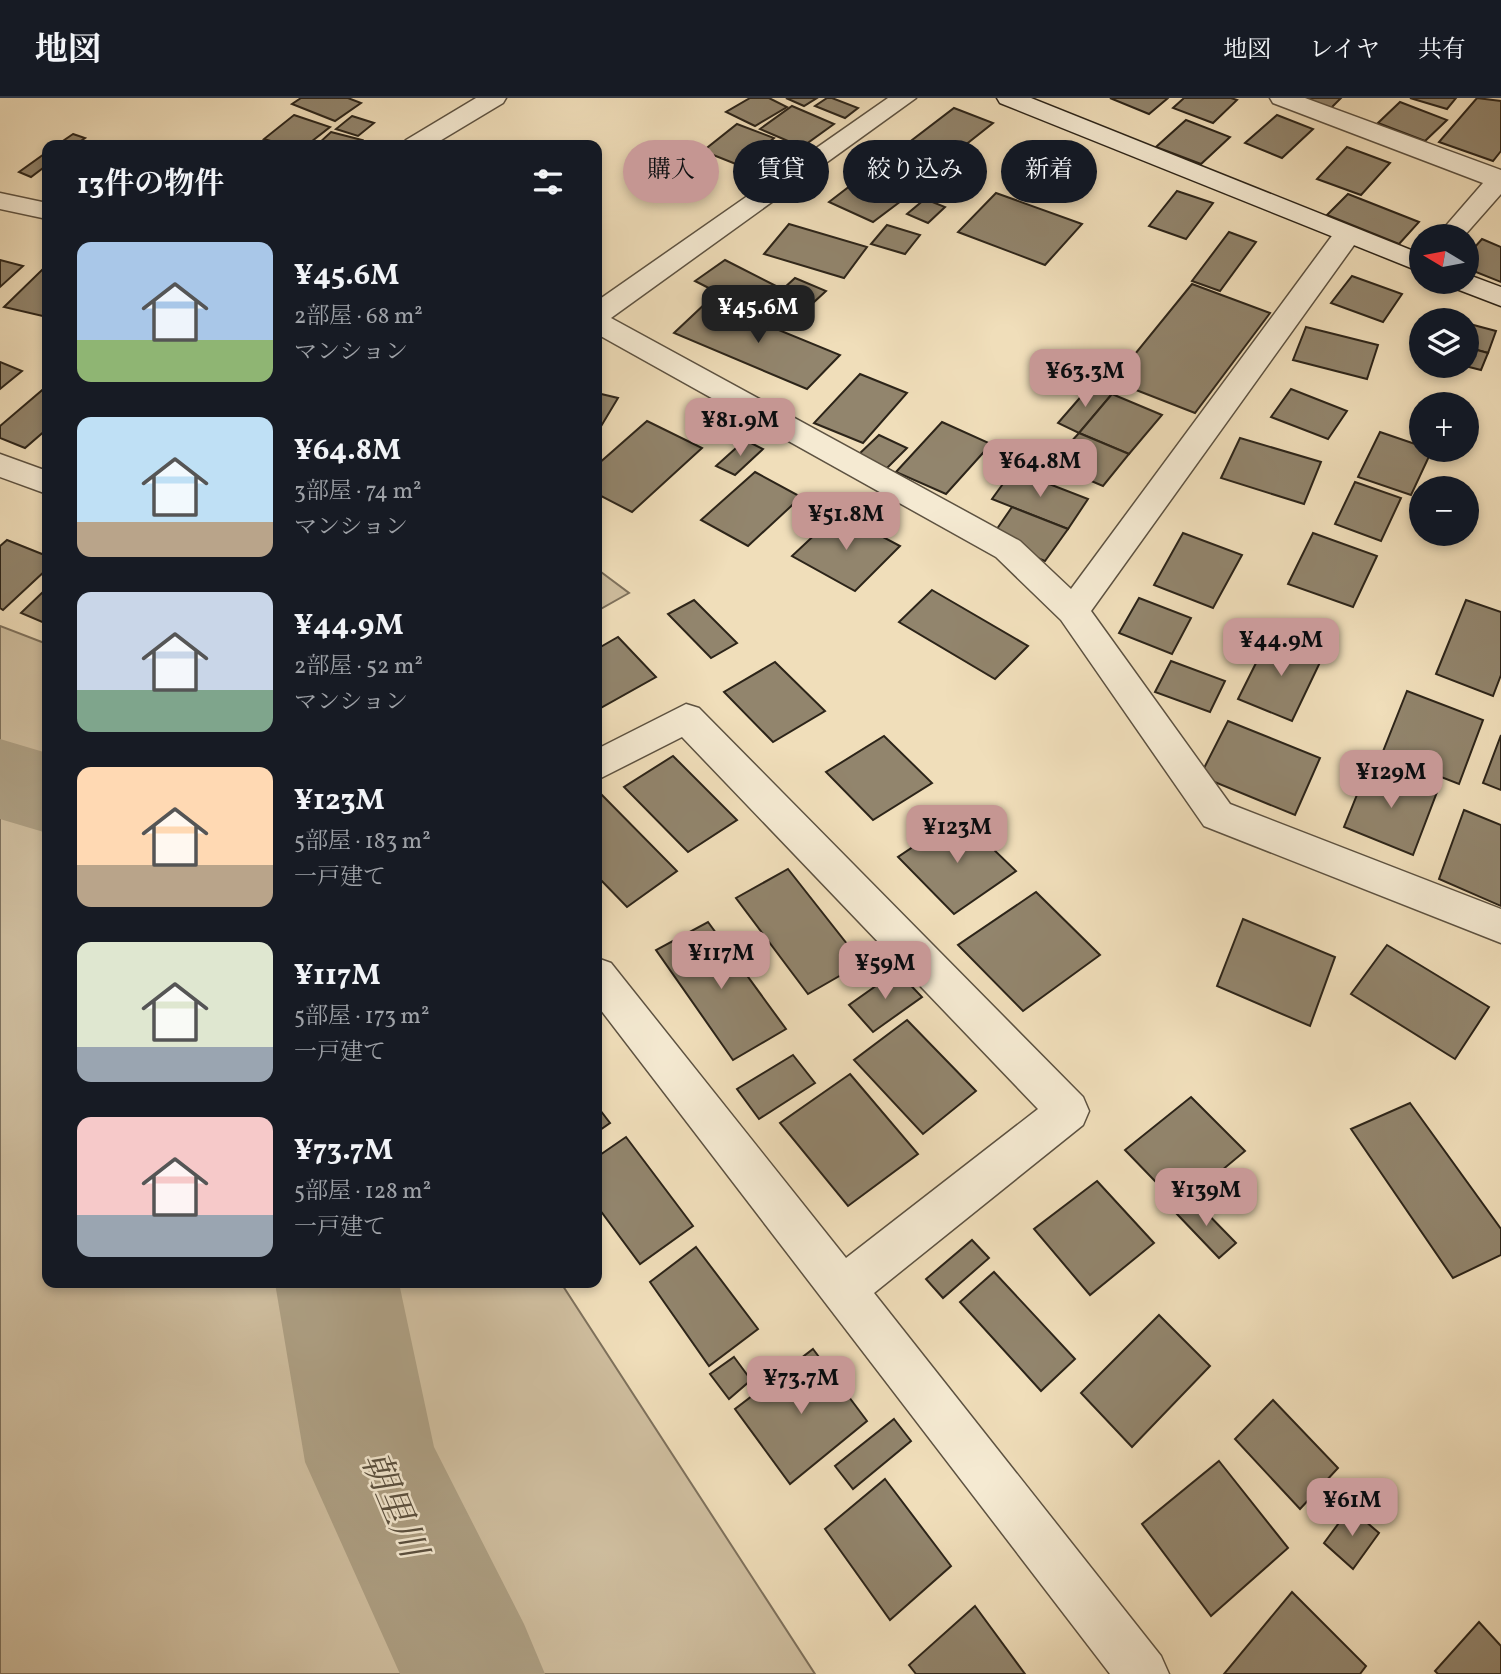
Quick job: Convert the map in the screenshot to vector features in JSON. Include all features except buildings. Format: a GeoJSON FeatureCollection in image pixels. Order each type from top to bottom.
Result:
{"type":"FeatureCollection","features":[{"type":"Feature","properties":{"kind":"street"},"geometry":{"type":"LineString","coordinates":[[423,140],[494,98]]}},
{"type":"Feature","properties":{"kind":"street"},"geometry":{"type":"LineString","coordinates":[[602,310],[904,98]]}},
{"type":"Feature","properties":{"kind":"street"},"geometry":{"type":"LineString","coordinates":[[1009,98],[1409,259]]}},
{"type":"Feature","properties":{"kind":"street"},"geometry":{"type":"LineString","coordinates":[[1282,98],[1500,179],[1461,224]]}},
{"type":"Feature","properties":{"kind":"street"},"geometry":{"type":"LineString","coordinates":[[0,201],[42,210]]}},
{"type":"Feature","properties":{"kind":"street"},"geometry":{"type":"LineString","coordinates":[[1073,611],[1347,234]]}},
{"type":"Feature","properties":{"kind":"street"},"geometry":{"type":"LineString","coordinates":[[1479,288],[1501,297]]}},
{"type":"Feature","properties":{"kind":"street"},"geometry":{"type":"LineString","coordinates":[[602,325],[1008,549],[1073,611],[1217,815],[1501,926]]}},
{"type":"Feature","properties":{"kind":"street"},"geometry":{"type":"LineString","coordinates":[[0,465],[42,481]]}},
{"type":"Feature","properties":{"kind":"street"},"geometry":{"type":"LineString","coordinates":[[602,763],[687,718],[1068,1111],[843,1289]]}},
{"type":"Feature","properties":{"kind":"street"},"geometry":{"type":"LineString","coordinates":[[602,981],[1143,1674]]}},
{"type":"Feature","properties":{"kind":"shaded area"},"geometry":{"type":"Polygon","coordinates":[[[602,573],[629,593],[602,608],[602,573]]]}},
{"type":"Feature","properties":{"kind":"shaded area"},"geometry":{"type":"Polygon","coordinates":[[[0,626],[42,642],[42,1288],[564,1288],[815,1674],[0,1674],[0,626]]]}},
{"type":"Feature","properties":{"kind":"waterway","name":"朝里川"},"geometry":{"type":"LineString","coordinates":[[0,779],[42,792]]}},
{"type":"Feature","properties":{"kind":"waterway","name":"朝里川"},"geometry":{"type":"LineString","coordinates":[[338,1288],[371,1462],[474,1674]]}}]}
